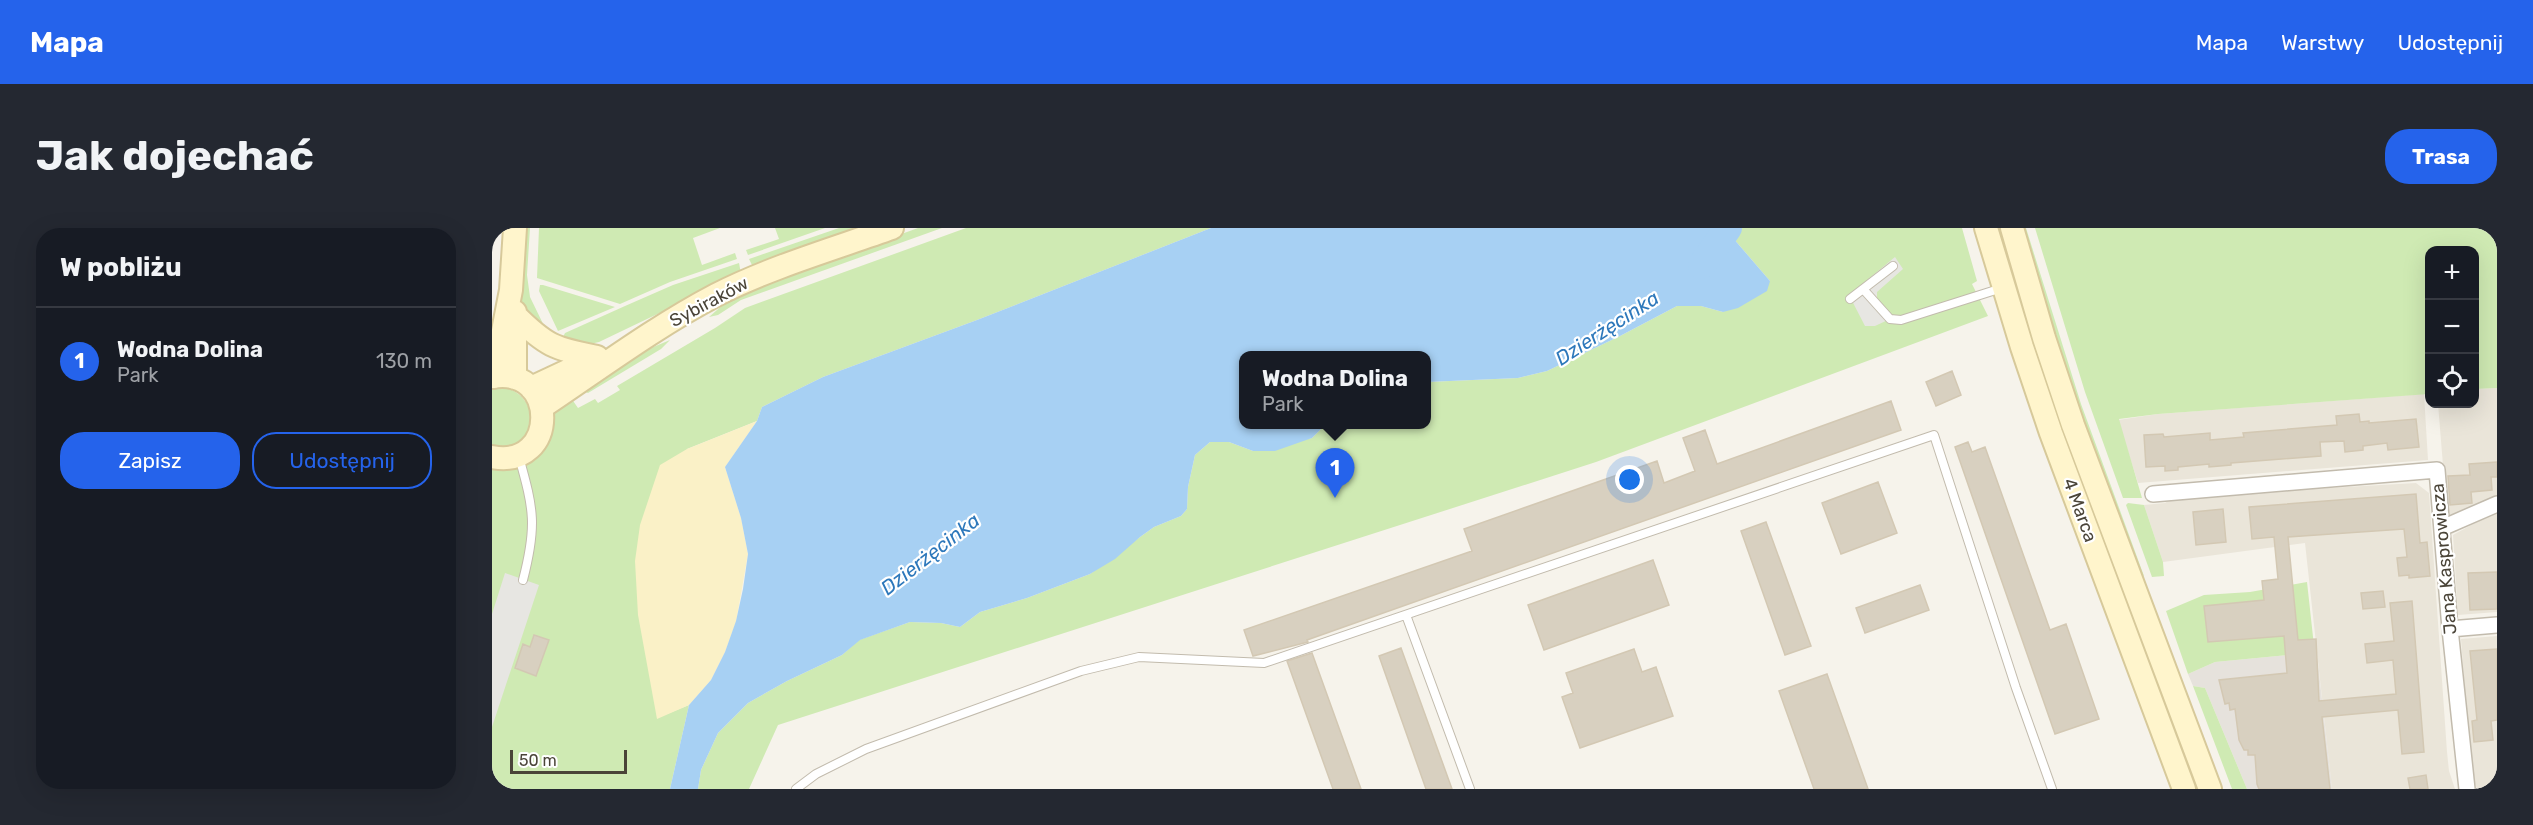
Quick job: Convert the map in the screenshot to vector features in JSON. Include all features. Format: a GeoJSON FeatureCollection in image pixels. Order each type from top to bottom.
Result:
{"type":"FeatureCollection","features":[{"type":"Feature","properties":{"kind":"main road"},"geometry":{"type":"LineString","coordinates":[[492,457],[509,458],[519,455],[534,443],[539,435],[543,416],[515,385],[511,290],[515,228]]}},
{"type":"Feature","properties":{"kind":"main road","name":"Sybiraków"},"geometry":{"type":"LineString","coordinates":[[515,385],[675,318],[718,294],[892,228]]}},
{"type":"Feature","properties":{"kind":"main road","name":"4 Marca"},"geometry":{"type":"LineString","coordinates":[[1986,228],[2003,287],[2057,449],[2184,789]]}},
{"type":"Feature","properties":{"kind":"main road","name":"4 Marca"},"geometry":{"type":"LineString","coordinates":[[2012,228],[2044,338],[2073,425],[2210,789]]}},
{"type":"Feature","properties":{"kind":"main road"},"geometry":{"type":"LineString","coordinates":[[511,290],[515,315],[515,385]]}},
{"type":"Feature","properties":{"kind":"main road"},"geometry":{"type":"LineString","coordinates":[[515,315],[547,343],[563,350],[597,357]]}},
{"type":"Feature","properties":{"kind":"main road"},"geometry":{"type":"LineString","coordinates":[[515,385],[597,357],[675,318]]}},
{"type":"Feature","properties":{"kind":"street","name":"Jana Kasprowicza"},"geometry":{"type":"LineString","coordinates":[[2153,494],[2437,470],[2450,629],[2467,789]]}},
{"type":"Feature","properties":{"kind":"street"},"geometry":{"type":"LineString","coordinates":[[2442,528],[2497,504]]}},
{"type":"Feature","properties":{"kind":"street"},"geometry":{"type":"LineString","coordinates":[[2450,629],[2497,625]]}},
{"type":"Feature","properties":{"kind":"lane"},"geometry":{"type":"LineString","coordinates":[[1850,299],[1893,266]]}},
{"type":"Feature","properties":{"kind":"lane"},"geometry":{"type":"LineString","coordinates":[[1863,289],[1890,318],[1901,320],[2003,287]]}},
{"type":"Feature","properties":{"kind":"lane"},"geometry":{"type":"LineString","coordinates":[[796,789],[816,774],[866,749],[1081,671],[1139,657],[1264,663],[1934,435],[2016,688],[2052,789]]}},
{"type":"Feature","properties":{"kind":"lane"},"geometry":{"type":"LineString","coordinates":[[519,455],[533,511],[531,542],[523,580]]}},
{"type":"Feature","properties":{"kind":"lane"},"geometry":{"type":"LineString","coordinates":[[1406,615],[1470,789]]}},
{"type":"Feature","properties":{"kind":"shaded area"},"geometry":{"type":"Polygon","coordinates":[[[1895,257],[1903,269],[1877,292],[1877,299],[1889,313],[1890,319],[1875,326],[1865,326],[1849,295],[1895,257]]]}},
{"type":"Feature","properties":{"kind":"shaded area"},"geometry":{"type":"Polygon","coordinates":[[[2497,388],[2497,498],[2459,516],[2447,514],[2438,408],[2479,408],[2479,389],[2497,388]]]}},
{"type":"Feature","properties":{"kind":"shaded area"},"geometry":{"type":"Polygon","coordinates":[[[2424,394],[2428,460],[2138,483],[2118,420],[2158,414],[2424,394]]]}},
{"type":"Feature","properties":{"kind":"shaded area"},"geometry":{"type":"Polygon","coordinates":[[[2416,483],[2429,493],[2447,752],[2449,771],[2455,789],[2332,789],[2305,543],[2163,562],[2144,505],[2165,503],[2174,497],[2416,483]]]}},
{"type":"Feature","properties":{"kind":"shaded area"},"geometry":{"type":"Polygon","coordinates":[[[2497,511],[2497,612],[2458,615],[2453,535],[2497,511]]]}},
{"type":"Feature","properties":{"kind":"shaded area"},"geometry":{"type":"Polygon","coordinates":[[[505,573],[539,585],[492,727],[492,614],[505,573]]]}},
{"type":"Feature","properties":{"kind":"shaded area"},"geometry":{"type":"Polygon","coordinates":[[[2497,636],[2497,789],[2477,789],[2471,772],[2461,639],[2497,636]]]}},
{"type":"Feature","properties":{"kind":"shaded area"},"geometry":{"type":"Polygon","coordinates":[[[2288,655],[2317,655],[2332,789],[2247,789],[2205,688],[2193,686],[2188,674],[2215,662],[2288,655]]]}},
{"type":"Feature","properties":{"kind":"green space"},"geometry":{"type":"Polygon","coordinates":[[[523,228],[530,228],[527,275],[530,297],[548,334],[525,313],[520,296],[523,228]]]}},
{"type":"Feature","properties":{"kind":"green space"},"geometry":{"type":"Polygon","coordinates":[[[539,228],[720,228],[693,238],[702,265],[735,253],[737,259],[670,282],[620,304],[537,278],[539,228]]]}},
{"type":"Feature","properties":{"kind":"green space"},"geometry":{"type":"Polygon","coordinates":[[[775,228],[825,228],[748,255],[746,250],[779,239],[775,228]]]}},
{"type":"Feature","properties":{"kind":"green space"},"geometry":{"type":"Polygon","coordinates":[[[839,228],[866,228],[753,267],[749,259],[839,228]]]}},
{"type":"Feature","properties":{"kind":"green space"},"geometry":{"type":"Polygon","coordinates":[[[918,228],[942,228],[741,300],[718,315],[709,317],[725,303],[747,290],[918,228]]]}},
{"type":"Feature","properties":{"kind":"green space"},"geometry":{"type":"Polygon","coordinates":[[[966,228],[1211,228],[977,320],[823,377],[762,407],[757,421],[687,449],[657,718],[689,705],[670,789],[492,789],[492,464],[569,395],[578,408],[595,399],[598,403],[620,390],[617,386],[745,308],[966,228]]]}},
{"type":"Feature","properties":{"kind":"green space"},"geometry":{"type":"Polygon","coordinates":[[[1739,228],[1962,228],[1977,281],[1972,284],[1988,316],[1596,462],[778,725],[749,789],[698,789],[701,770],[718,733],[748,703],[787,681],[842,655],[859,640],[910,622],[941,623],[960,627],[980,612],[1027,598],[1090,574],[1154,527],[1181,516],[1187,509],[1188,487],[1195,455],[1210,442],[1229,442],[1253,451],[1312,438],[1321,429],[1431,429],[1431,382],[1518,378],[1547,371],[1677,306],[1701,306],[1723,312],[1770,281],[1733,238],[1739,228]]]}},
{"type":"Feature","properties":{"kind":"green space"},"geometry":{"type":"Polygon","coordinates":[[[2021,228],[2026,228],[2081,404],[2144,576],[2137,572],[2077,408],[2021,228]]]}},
{"type":"Feature","properties":{"kind":"green space"},"geometry":{"type":"Polygon","coordinates":[[[2035,228],[2497,228],[2497,388],[2479,389],[2479,246],[2425,246],[2425,394],[2158,414],[2119,419],[2142,498],[2123,498],[2085,392],[2035,228]]]}},
{"type":"Feature","properties":{"kind":"green space"},"geometry":{"type":"Polygon","coordinates":[[[739,263],[741,274],[599,342],[586,345],[560,343],[565,333],[625,306],[673,285],[739,263]]]}},
{"type":"Feature","properties":{"kind":"green space"},"geometry":{"type":"Polygon","coordinates":[[[540,285],[615,307],[558,331],[539,291],[540,285]]]}},
{"type":"Feature","properties":{"kind":"green space"},"geometry":{"type":"Polygon","coordinates":[[[670,340],[661,349],[588,393],[583,391],[620,361],[670,340]]]}},
{"type":"Feature","properties":{"kind":"green space"},"geometry":{"type":"Polygon","coordinates":[[[506,388],[516,392],[523,399],[531,416],[530,425],[521,442],[511,447],[492,447],[492,389],[506,388]]]}},
{"type":"Feature","properties":{"kind":"green space"},"geometry":{"type":"Polygon","coordinates":[[[2128,503],[2144,505],[2163,562],[2164,576],[2152,577],[2126,505],[2128,503]]]}},
{"type":"Feature","properties":{"kind":"green space"},"geometry":{"type":"Polygon","coordinates":[[[2307,582],[2314,646],[2288,655],[2215,662],[2188,674],[2166,611],[2204,595],[2250,592],[2307,582]]]}},
{"type":"Feature","properties":{"kind":"green space"},"geometry":{"type":"Polygon","coordinates":[[[2193,686],[2205,688],[2247,789],[2232,789],[2193,686]]]}},
{"type":"Feature","properties":{"kind":"sand"},"geometry":{"type":"Polygon","coordinates":[[[757,421],[725,467],[741,518],[748,554],[736,622],[711,680],[689,705],[657,719],[638,615],[635,561],[640,525],[660,465],[687,449],[757,421]]]}},
{"type":"Feature","properties":{"kind":"water"},"geometry":{"type":"Polygon","coordinates":[[[1211,228],[1714,228],[1733,238],[1770,281],[1767,291],[1738,308],[1723,312],[1701,306],[1677,306],[1547,371],[1518,378],[1431,382],[1431,351],[1239,351],[1239,429],[1321,429],[1312,438],[1275,451],[1253,451],[1229,442],[1210,442],[1195,455],[1188,487],[1187,509],[1181,516],[1154,527],[1115,559],[1090,574],[1027,598],[980,612],[960,627],[941,623],[910,622],[860,640],[842,655],[787,681],[748,703],[718,733],[701,770],[698,789],[670,789],[689,705],[711,680],[725,652],[736,621],[748,554],[741,518],[725,467],[757,421],[762,407],[823,377],[977,320],[1211,228]]]}},
{"type":"Feature","properties":{"kind":"building"},"geometry":{"type":"Polygon","coordinates":[[[1952,371],[1961,395],[1936,406],[1926,382],[1952,371]]]}},
{"type":"Feature","properties":{"kind":"building"},"geometry":{"type":"Polygon","coordinates":[[[1891,401],[1901,430],[1307,640],[1308,642],[1253,656],[1244,630],[1472,551],[1464,529],[1657,461],[1664,483],[1695,471],[1683,438],[1705,430],[1717,464],[1891,401]]]}},
{"type":"Feature","properties":{"kind":"building"},"geometry":{"type":"Polygon","coordinates":[[[2359,414],[2360,422],[2369,421],[2369,423],[2416,419],[2419,447],[2388,450],[2387,443],[2363,446],[2363,450],[2345,452],[2344,441],[2320,442],[2321,456],[2231,463],[2231,465],[2209,467],[2209,464],[2178,467],[2178,470],[2165,471],[2165,466],[2146,467],[2144,435],[2163,434],[2164,437],[2210,433],[2210,440],[2244,437],[2243,433],[2337,425],[2336,416],[2359,414]]]}},
{"type":"Feature","properties":{"kind":"building"},"geometry":{"type":"Polygon","coordinates":[[[1968,442],[1972,452],[1985,447],[2050,630],[2066,624],[2099,719],[2055,734],[1955,447],[1968,442]]]}},
{"type":"Feature","properties":{"kind":"building"},"geometry":{"type":"Polygon","coordinates":[[[2497,462],[2497,477],[2491,477],[2492,490],[2471,492],[2472,503],[2450,505],[2448,476],[2470,475],[2469,464],[2497,462]]]}},
{"type":"Feature","properties":{"kind":"building"},"geometry":{"type":"Polygon","coordinates":[[[1878,482],[1897,533],[1841,554],[1822,503],[1878,482]]]}},
{"type":"Feature","properties":{"kind":"building"},"geometry":{"type":"Polygon","coordinates":[[[2416,494],[2420,543],[2427,542],[2430,576],[2409,578],[2409,575],[2399,576],[2397,558],[2407,557],[2404,529],[2288,537],[2298,640],[2316,639],[2319,701],[2396,694],[2393,660],[2367,663],[2365,644],[2394,641],[2390,603],[2412,601],[2424,752],[2402,754],[2398,710],[2322,717],[2330,789],[2259,789],[2255,755],[2248,755],[2248,750],[2244,750],[2239,740],[2235,709],[2230,710],[2229,703],[2225,704],[2219,680],[2287,673],[2284,636],[2208,642],[2204,606],[2264,600],[2262,581],[2278,579],[2274,537],[2252,539],[2249,507],[2416,494]]]}},
{"type":"Feature","properties":{"kind":"building"},"geometry":{"type":"Polygon","coordinates":[[[2223,509],[2226,542],[2196,545],[2193,512],[2223,509]]]}},
{"type":"Feature","properties":{"kind":"building"},"geometry":{"type":"Polygon","coordinates":[[[1766,522],[1811,646],[1785,655],[1741,531],[1766,522]]]}},
{"type":"Feature","properties":{"kind":"building"},"geometry":{"type":"Polygon","coordinates":[[[1653,560],[1669,605],[1544,650],[1528,605],[1653,560]]]}},
{"type":"Feature","properties":{"kind":"building"},"geometry":{"type":"Polygon","coordinates":[[[2497,572],[2497,609],[2470,610],[2468,573],[2497,572]]]}},
{"type":"Feature","properties":{"kind":"building"},"geometry":{"type":"Polygon","coordinates":[[[1920,585],[1929,610],[1865,633],[1856,608],[1920,585]]]}},
{"type":"Feature","properties":{"kind":"building"},"geometry":{"type":"Polygon","coordinates":[[[2383,591],[2385,607],[2363,609],[2361,593],[2383,591]]]}},
{"type":"Feature","properties":{"kind":"building"},"geometry":{"type":"Polygon","coordinates":[[[534,635],[549,640],[536,676],[515,668],[523,644],[530,647],[534,635]]]}},
{"type":"Feature","properties":{"kind":"building"},"geometry":{"type":"Polygon","coordinates":[[[1401,648],[1452,789],[1426,789],[1379,656],[1401,648]]]}},
{"type":"Feature","properties":{"kind":"building"},"geometry":{"type":"Polygon","coordinates":[[[1634,649],[1642,672],[1656,667],[1673,716],[1580,748],[1562,697],[1573,693],[1566,673],[1634,649]]]}},
{"type":"Feature","properties":{"kind":"building"},"geometry":{"type":"Polygon","coordinates":[[[2497,649],[2497,720],[2491,721],[2493,740],[2474,742],[2472,721],[2477,720],[2470,651],[2497,649]]]}},
{"type":"Feature","properties":{"kind":"building"},"geometry":{"type":"Polygon","coordinates":[[[1312,653],[1361,789],[1333,789],[1287,661],[1312,653]]]}},
{"type":"Feature","properties":{"kind":"building"},"geometry":{"type":"Polygon","coordinates":[[[1827,674],[1868,789],[1814,789],[1779,691],[1827,674]]]}},
{"type":"Feature","properties":{"kind":"building"},"geometry":{"type":"Polygon","coordinates":[[[2426,775],[2428,789],[2410,789],[2408,778],[2426,775]]]}},
{"type":"Feature","properties":{"kind":"waterway","name":"Dzierżęcinka"},"geometry":{"type":"LineString","coordinates":[[1702,265],[1728,228]]}},
{"type":"Feature","properties":{"kind":"place","name":"Wodna Dolina"},"geometry":{"type":"Point","coordinates":[1335,498]}}]}
